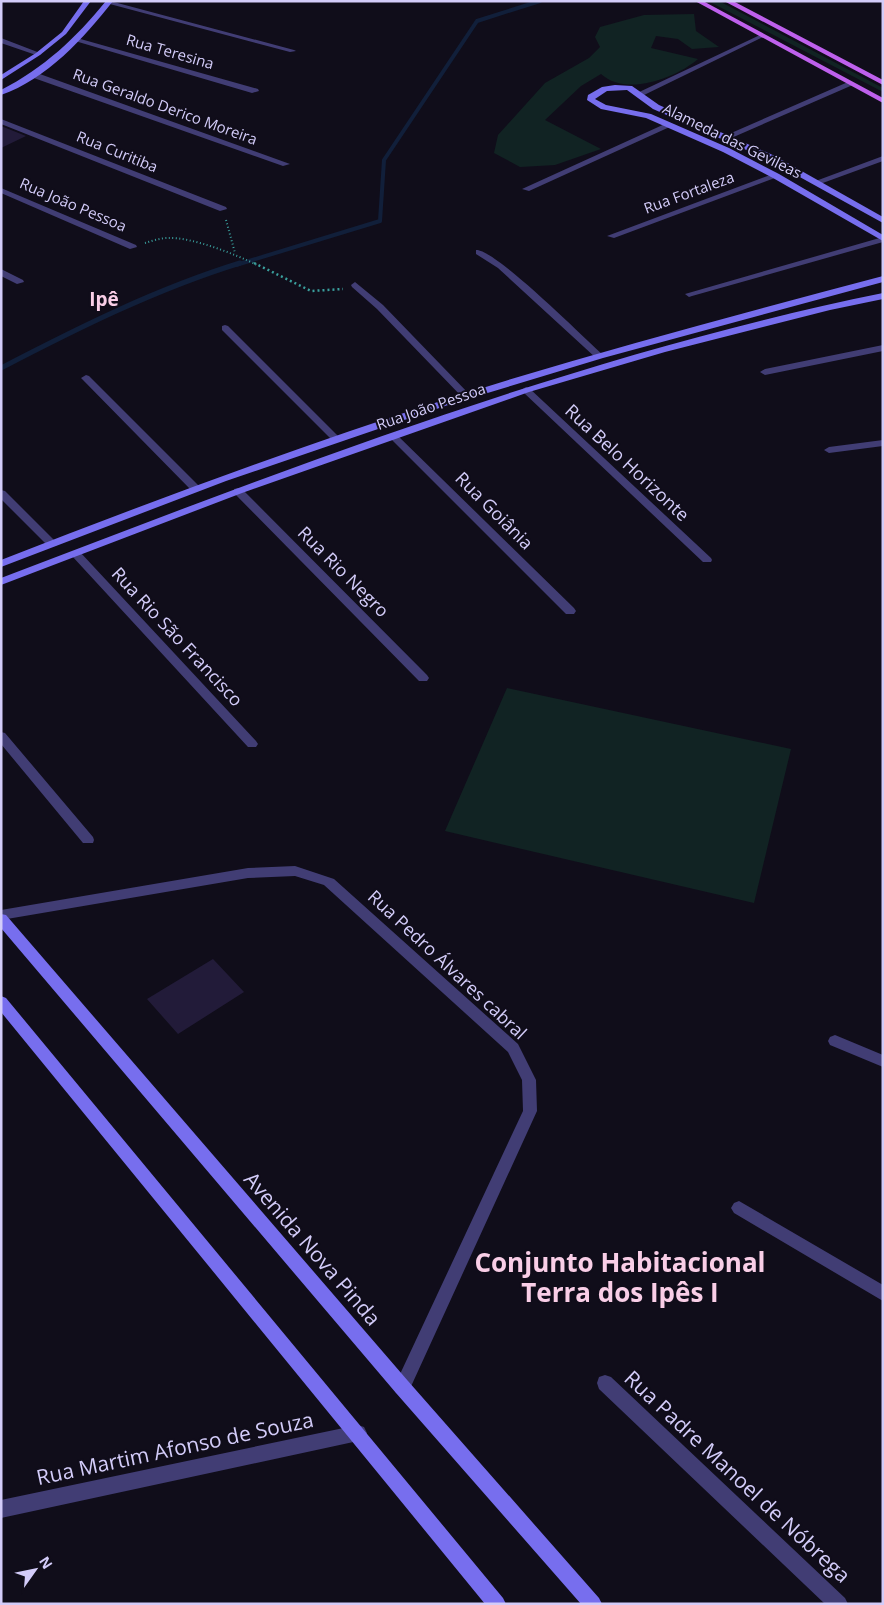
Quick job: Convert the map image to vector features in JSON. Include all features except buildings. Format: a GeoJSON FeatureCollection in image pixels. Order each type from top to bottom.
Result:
{"type":"FeatureCollection","features":[{"type":"Feature","properties":{"kind":"main road"},"geometry":{"type":"LineString","coordinates":[[698,1],[883,101]]}},
{"type":"Feature","properties":{"kind":"main road"},"geometry":{"type":"LineString","coordinates":[[727,1],[883,83]]}},
{"type":"Feature","properties":{"kind":"street"},"geometry":{"type":"LineString","coordinates":[[1,78],[38,54],[64,33],[88,1]]}},
{"type":"Feature","properties":{"kind":"street"},"geometry":{"type":"LineString","coordinates":[[1,93],[34,75],[77,40],[110,2],[292,51]]}},
{"type":"Feature","properties":{"kind":"street"},"geometry":{"type":"LineString","coordinates":[[639,94],[762,36]]}},
{"type":"Feature","properties":{"kind":"street"},"geometry":{"type":"LineString","coordinates":[[1,40],[38,54]]}},
{"type":"Feature","properties":{"kind":"street","name":"Rua Teresina"},"geometry":{"type":"LineString","coordinates":[[77,40],[255,91]]}},
{"type":"Feature","properties":{"kind":"street","name":"Rua Geraldo Derico Moreira"},"geometry":{"type":"LineString","coordinates":[[34,75],[286,164]]}},
{"type":"Feature","properties":{"kind":"street"},"geometry":{"type":"LineString","coordinates":[[726,137],[851,84]]}},
{"type":"Feature","properties":{"kind":"street","name":"Alameda das Gevileas"},"geometry":{"type":"LineString","coordinates":[[883,221],[817,182],[726,137],[656,108],[629,88],[616,87],[604,89],[591,97],[592,100],[604,107],[633,111],[670,124],[776,176],[883,239]]}},
{"type":"Feature","properties":{"kind":"street","name":"Rua Curitiba"},"geometry":{"type":"LineString","coordinates":[[1,121],[223,209]]}},
{"type":"Feature","properties":{"kind":"street"},"geometry":{"type":"LineString","coordinates":[[526,189],[670,124]]}},
{"type":"Feature","properties":{"kind":"street"},"geometry":{"type":"LineString","coordinates":[[817,182],[883,158]]}},
{"type":"Feature","properties":{"kind":"street","name":"Rua Fortaleza"},"geometry":{"type":"LineString","coordinates":[[611,236],[776,176]]}},
{"type":"Feature","properties":{"kind":"street","name":"Rua João Pessoa"},"geometry":{"type":"LineString","coordinates":[[1,190],[132,247]]}},
{"type":"Feature","properties":{"kind":"street"},"geometry":{"type":"LineString","coordinates":[[689,294],[883,239]]}},
{"type":"Feature","properties":{"kind":"street"},"geometry":{"type":"LineString","coordinates":[[479,252],[501,266],[598,356]]}},
{"type":"Feature","properties":{"kind":"street"},"geometry":{"type":"LineString","coordinates":[[1,272],[20,282]]}},
{"type":"Feature","properties":{"kind":"street","name":"Rua João Pessoa"},"geometry":{"type":"LineString","coordinates":[[1,564],[196,489],[336,439],[598,356],[883,279]]}},
{"type":"Feature","properties":{"kind":"street"},"geometry":{"type":"LineString","coordinates":[[355,285],[380,307],[467,397]]}},
{"type":"Feature","properties":{"kind":"street","name":"Rua João Pessoa"},"geometry":{"type":"LineString","coordinates":[[1,582],[238,491],[526,390],[671,348],[829,307],[883,296]]}},
{"type":"Feature","properties":{"kind":"street"},"geometry":{"type":"LineString","coordinates":[[225,328],[336,439]]}},
{"type":"Feature","properties":{"kind":"street"},"geometry":{"type":"LineString","coordinates":[[764,372],[883,348]]}},
{"type":"Feature","properties":{"kind":"street"},"geometry":{"type":"LineString","coordinates":[[86,378],[196,489]]}},
{"type":"Feature","properties":{"kind":"street","name":"Rua Belo Horizonte"},"geometry":{"type":"LineString","coordinates":[[526,390],[707,560]]}},
{"type":"Feature","properties":{"kind":"street","name":"Rua Goiânia"},"geometry":{"type":"LineString","coordinates":[[393,436],[570,611]]}},
{"type":"Feature","properties":{"kind":"street"},"geometry":{"type":"LineString","coordinates":[[829,450],[883,443]]}},
{"type":"Feature","properties":{"kind":"street","name":"Rua Rio Negro"},"geometry":{"type":"LineString","coordinates":[[238,491],[422,678]]}},
{"type":"Feature","properties":{"kind":"street"},"geometry":{"type":"LineString","coordinates":[[1,493],[52,544]]}},
{"type":"Feature","properties":{"kind":"street","name":"Rua Rio São Francisco"},"geometry":{"type":"LineString","coordinates":[[76,554],[252,744]]}},
{"type":"Feature","properties":{"kind":"street"},"geometry":{"type":"LineString","coordinates":[[1,736],[88,840]]}},
{"type":"Feature","properties":{"kind":"street","name":"Rua Pedro Álvares cabral"},"geometry":{"type":"LineString","coordinates":[[1,917],[248,873],[295,871],[329,882],[513,1048],[530,1080],[530,1110],[402,1387]]}},
{"type":"Feature","properties":{"kind":"street","name":"Avenida Nova Pinda"},"geometry":{"type":"LineString","coordinates":[[1,917],[402,1387],[593,1604]]}},
{"type":"Feature","properties":{"kind":"street"},"geometry":{"type":"LineString","coordinates":[[1,1002],[497,1604]]}},
{"type":"Feature","properties":{"kind":"street"},"geometry":{"type":"LineString","coordinates":[[835,1041],[883,1061]]}},
{"type":"Feature","properties":{"kind":"street"},"geometry":{"type":"LineString","coordinates":[[739,1208],[883,1294]]}},
{"type":"Feature","properties":{"kind":"street","name":"Rua Padre Manoel de Nóbrega"},"geometry":{"type":"LineString","coordinates":[[605,1384],[839,1604]]}},
{"type":"Feature","properties":{"kind":"street","name":"Rua Martim Afonso de Souza"},"geometry":{"type":"LineString","coordinates":[[1,1509],[358,1433]]}},
{"type":"Feature","properties":{"kind":"path"},"geometry":{"type":"LineString","coordinates":[[223,209],[235,254]]}},
{"type":"Feature","properties":{"kind":"path"},"geometry":{"type":"LineString","coordinates":[[132,247],[168,238],[188,241],[235,254],[311,291],[338,291],[355,285]]}},
{"type":"Feature","properties":{"kind":"shaded area"},"geometry":{"type":"Polygon","coordinates":[[[708,1],[719,1],[883,88],[883,92],[708,1]]]}},
{"type":"Feature","properties":{"kind":"shaded area"},"geometry":{"type":"Polygon","coordinates":[[[694,14],[696,31],[719,47],[692,49],[678,39],[656,36],[651,48],[698,59],[677,73],[651,82],[624,84],[611,81],[601,74],[581,86],[545,120],[601,149],[555,165],[520,167],[494,153],[498,135],[545,83],[589,58],[600,47],[595,37],[600,27],[644,15],[694,14]]]}},
{"type":"Feature","properties":{"kind":"shaded area"},"geometry":{"type":"Polygon","coordinates":[[[507,688],[791,749],[754,903],[445,831],[507,688]]]}},
{"type":"Feature","properties":{"kind":"waterway"},"geometry":{"type":"LineString","coordinates":[[236,265],[380,221],[384,160],[477,21],[540,1]]}},
{"type":"Feature","properties":{"kind":"waterway"},"geometry":{"type":"LineString","coordinates":[[1,368],[59,338],[148,297],[240,263]]}},
{"type":"Feature","properties":{"kind":"district","name":"Ipê"},"geometry":{"type":"Point","coordinates":[104,299]}},
{"type":"Feature","properties":{"kind":"district","name":"Conjunto Habitacional Terra dos Ipês I"},"geometry":{"type":"Point","coordinates":[620,1278]}}]}
